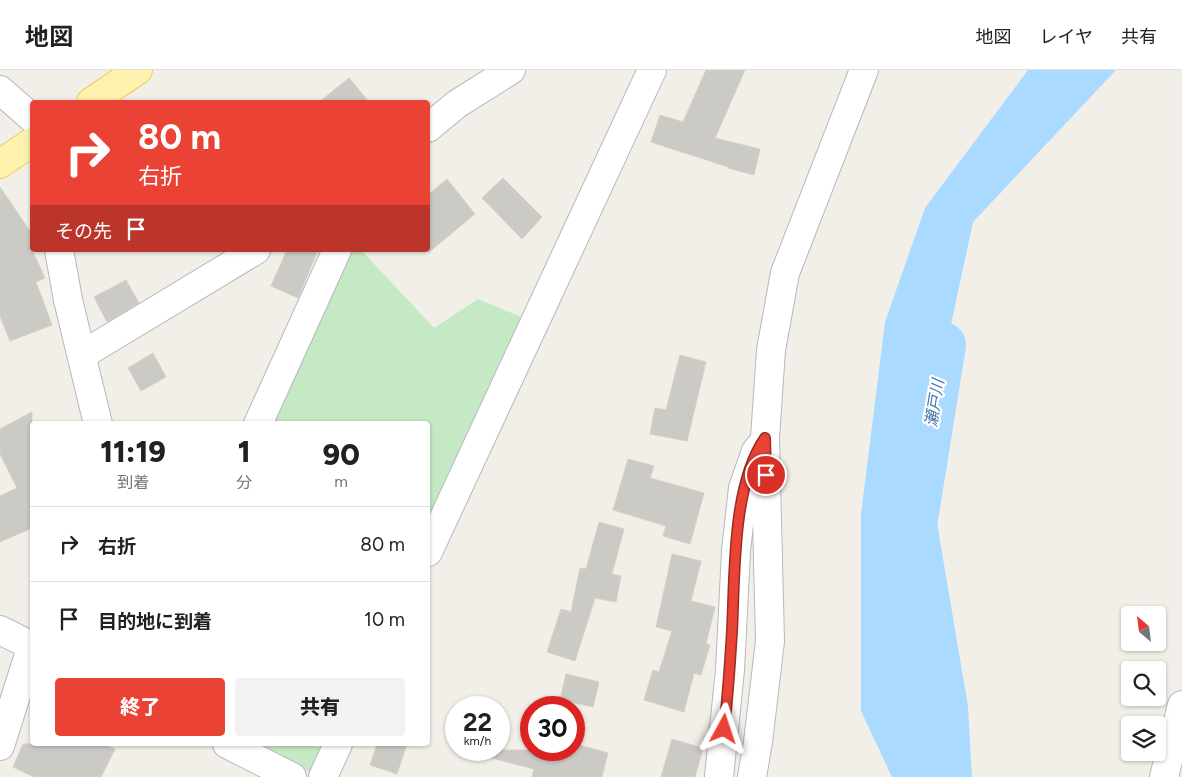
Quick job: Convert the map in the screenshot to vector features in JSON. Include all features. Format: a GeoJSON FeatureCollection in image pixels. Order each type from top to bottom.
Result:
{"type":"FeatureCollection","features":[{"type":"Feature","properties":{"kind":"main road"},"geometry":{"type":"LineString","coordinates":[[94,100],[138,70]]}},
{"type":"Feature","properties":{"kind":"main road"},"geometry":{"type":"LineString","coordinates":[[0,164],[30,143]]}},
{"type":"Feature","properties":{"kind":"street"},"geometry":{"type":"LineString","coordinates":[[430,126],[456,104],[511,70]]}},
{"type":"Feature","properties":{"kind":"street"},"geometry":{"type":"LineString","coordinates":[[430,548],[652,70]]}},
{"type":"Feature","properties":{"kind":"street"},"geometry":{"type":"LineString","coordinates":[[752,777],[770,641],[765,438],[771,350],[785,273],[864,70]]}},
{"type":"Feature","properties":{"kind":"street"},"geometry":{"type":"LineString","coordinates":[[0,90],[30,116]]}},
{"type":"Feature","properties":{"kind":"street"},"geometry":{"type":"LineString","coordinates":[[59,252],[68,300],[97,421]]}},
{"type":"Feature","properties":{"kind":"street"},"geometry":{"type":"LineString","coordinates":[[82,355],[253,252]]}},
{"type":"Feature","properties":{"kind":"street"},"geometry":{"type":"LineString","coordinates":[[259,421],[336,252]]}},
{"type":"Feature","properties":{"kind":"street"},"geometry":{"type":"LineString","coordinates":[[719,777],[730,670],[736,551],[743,488],[756,451],[765,438]]}},
{"type":"Feature","properties":{"kind":"street"},"geometry":{"type":"LineString","coordinates":[[0,630],[30,645]]}},
{"type":"Feature","properties":{"kind":"street"},"geometry":{"type":"LineString","coordinates":[[0,746],[30,652]]}},
{"type":"Feature","properties":{"kind":"street"},"geometry":{"type":"LineString","coordinates":[[1164,777],[1182,705]]}},
{"type":"Feature","properties":{"kind":"street"},"geometry":{"type":"LineString","coordinates":[[231,746],[292,777]]}},
{"type":"Feature","properties":{"kind":"street"},"geometry":{"type":"LineString","coordinates":[[323,777],[337,746]]}},
{"type":"Feature","properties":{"kind":"green space"},"geometry":{"type":"Polygon","coordinates":[[[347,252],[363,252],[434,328],[478,299],[521,317],[430,513],[430,421],[272,421],[347,252]]]}},
{"type":"Feature","properties":{"kind":"green space"},"geometry":{"type":"Polygon","coordinates":[[[260,746],[321,746],[309,772],[260,746]]]}},
{"type":"Feature","properties":{"kind":"water"},"geometry":{"type":"Polygon","coordinates":[[[1028,70],[1116,70],[973,222],[903,547],[919,692],[957,777],[892,777],[861,711],[861,514],[885,322],[925,208],[1028,70]]]}},
{"type":"Feature","properties":{"kind":"building"},"geometry":{"type":"Polygon","coordinates":[[[706,70],[745,70],[715,138],[760,149],[754,175],[651,142],[660,115],[683,122],[706,70]]]}},
{"type":"Feature","properties":{"kind":"building"},"geometry":{"type":"Polygon","coordinates":[[[349,78],[367,100],[322,100],[349,78]]]}},
{"type":"Feature","properties":{"kind":"building"},"geometry":{"type":"Polygon","coordinates":[[[503,178],[542,217],[522,239],[482,198],[503,178]]]}},
{"type":"Feature","properties":{"kind":"building"},"geometry":{"type":"Polygon","coordinates":[[[447,179],[475,214],[430,251],[430,193],[447,179]]]}},
{"type":"Feature","properties":{"kind":"building"},"geometry":{"type":"Polygon","coordinates":[[[0,187],[30,231],[30,252],[33,252],[45,278],[36,282],[52,325],[10,341],[0,316],[0,187]]]}},
{"type":"Feature","properties":{"kind":"building"},"geometry":{"type":"Polygon","coordinates":[[[286,252],[317,252],[298,298],[271,286],[286,252]]]}},
{"type":"Feature","properties":{"kind":"building"},"geometry":{"type":"Polygon","coordinates":[[[126,280],[139,303],[107,322],[94,297],[126,280]]]}},
{"type":"Feature","properties":{"kind":"building"},"geometry":{"type":"Polygon","coordinates":[[[153,353],[166,377],[141,391],[128,368],[153,353]]]}},
{"type":"Feature","properties":{"kind":"building"},"geometry":{"type":"Polygon","coordinates":[[[680,355],[706,362],[687,441],[650,434],[655,408],[666,410],[680,355]]]}},
{"type":"Feature","properties":{"kind":"building"},"geometry":{"type":"Polygon","coordinates":[[[32,412],[32,421],[30,421],[30,529],[0,542],[0,496],[17,488],[0,454],[0,429],[32,412]]]}},
{"type":"Feature","properties":{"kind":"building"},"geometry":{"type":"Polygon","coordinates":[[[628,459],[654,466],[650,478],[704,493],[690,544],[663,536],[666,526],[613,510],[628,459]]]}},
{"type":"Feature","properties":{"kind":"building"},"geometry":{"type":"Polygon","coordinates":[[[599,522],[624,529],[612,574],[621,576],[616,602],[595,598],[575,661],[547,652],[561,609],[571,612],[580,568],[586,569],[599,522]]]}},
{"type":"Feature","properties":{"kind":"building"},"geometry":{"type":"Polygon","coordinates":[[[672,554],[701,561],[691,601],[715,607],[706,644],[710,645],[701,675],[694,673],[684,712],[644,700],[653,670],[659,672],[672,631],[656,627],[672,554]]]}},
{"type":"Feature","properties":{"kind":"building"},"geometry":{"type":"Polygon","coordinates":[[[566,674],[599,682],[593,707],[585,705],[585,696],[561,696],[566,674]]]}},
{"type":"Feature","properties":{"kind":"building"},"geometry":{"type":"Polygon","coordinates":[[[672,739],[703,748],[695,777],[661,777],[672,739]]]}},
{"type":"Feature","properties":{"kind":"building"},"geometry":{"type":"Polygon","coordinates":[[[23,744],[30,744],[30,746],[108,746],[115,749],[101,777],[34,777],[13,767],[23,744]]]}},
{"type":"Feature","properties":{"kind":"building"},"geometry":{"type":"Polygon","coordinates":[[[376,746],[406,746],[397,774],[370,765],[376,746]]]}},
{"type":"Feature","properties":{"kind":"building"},"geometry":{"type":"Polygon","coordinates":[[[585,747],[608,753],[602,777],[532,777],[534,769],[503,761],[510,761],[510,750],[520,750],[520,761],[585,761],[585,747]]]}},
{"type":"Feature","properties":{"kind":"waterway","name":"瀬戸川"},"geometry":{"type":"LineString","coordinates":[[943,345],[914,525],[945,708],[949,777]]}},
{"type":"Feature","properties":{"kind":"route"},"geometry":{"type":"LineString","coordinates":[[724,729],[730,670],[736,551],[743,488],[756,451],[765,438],[766,475]]}}]}
